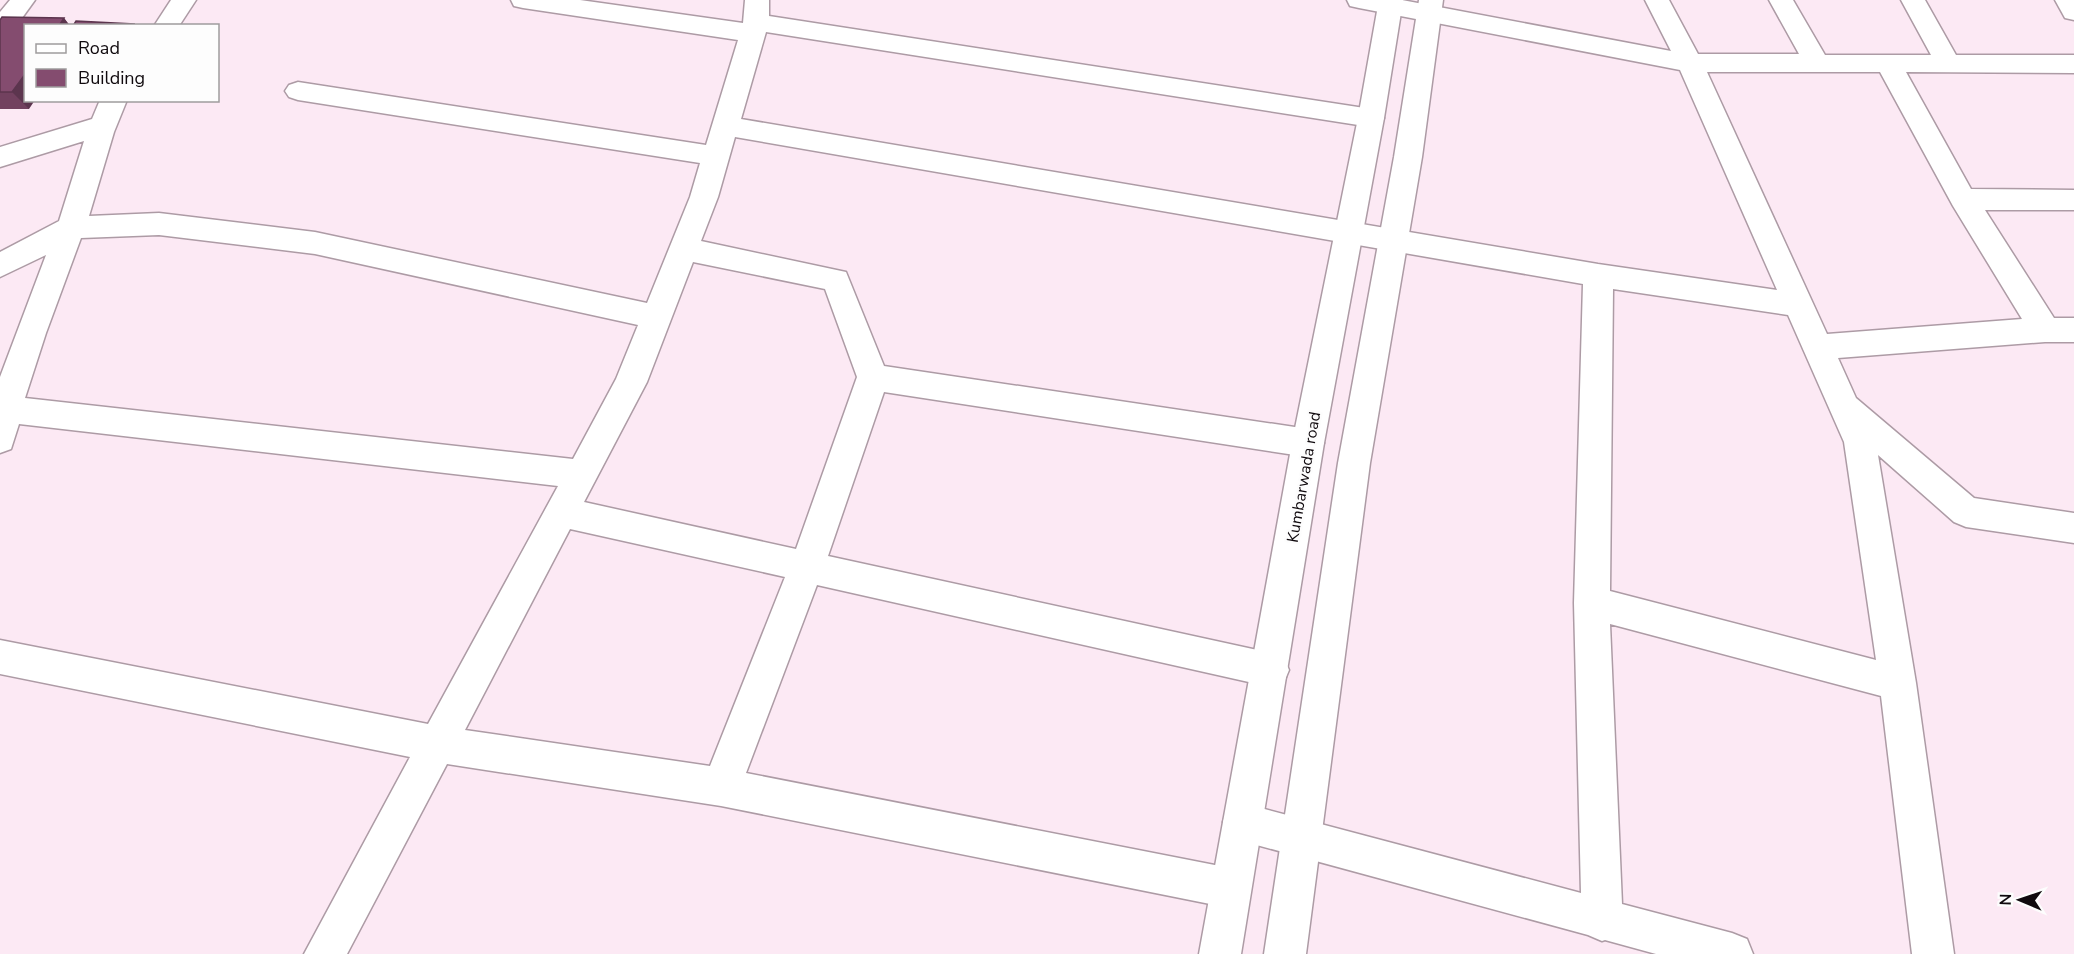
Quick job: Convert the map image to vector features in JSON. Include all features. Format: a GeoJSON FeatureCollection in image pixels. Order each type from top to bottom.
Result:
{"type":"FeatureCollection","features":[{"type":"Feature","properties":{"kind":"street"},"geometry":{"type":"LineString","coordinates":[[0,30],[23,0]]}},
{"type":"Feature","properties":{"kind":"street"},"geometry":{"type":"LineString","coordinates":[[167,24],[184,0]]}},
{"type":"Feature","properties":{"kind":"street"},"geometry":{"type":"LineString","coordinates":[[523,0],[754,18],[1371,118]]}},
{"type":"Feature","properties":{"kind":"street"},"geometry":{"type":"LineString","coordinates":[[1657,0],[1690,63],[1860,442],[1898,683],[1933,954]]}},
{"type":"Feature","properties":{"kind":"street"},"geometry":{"type":"LineString","coordinates":[[1781,0],[1816,62]]}},
{"type":"Feature","properties":{"kind":"street"},"geometry":{"type":"LineString","coordinates":[[1913,0],[1947,63]]}},
{"type":"Feature","properties":{"kind":"street"},"geometry":{"type":"LineString","coordinates":[[2067,0],[2074,12]]}},
{"type":"Feature","properties":{"kind":"street"},"geometry":{"type":"LineString","coordinates":[[1380,2],[1430,7],[1690,63],[2074,64]]}},
{"type":"Feature","properties":{"kind":"street","name":"Kumbarwada road"},"geometry":{"type":"LineString","coordinates":[[1220,954],[1308,443],[1371,118],[1380,2]]}},
{"type":"Feature","properties":{"kind":"street"},"geometry":{"type":"LineString","coordinates":[[1285,954],[1354,463],[1408,157],[1430,7]]}},
{"type":"Feature","properties":{"kind":"street"},"geometry":{"type":"LineString","coordinates":[[325,954],[631,382],[704,197],[754,18]]}},
{"type":"Feature","properties":{"kind":"street"},"geometry":{"type":"LineString","coordinates":[[1887,62],[1962,199],[2060,330]]}},
{"type":"Feature","properties":{"kind":"street"},"geometry":{"type":"LineString","coordinates":[[298,91],[720,141],[1349,233],[1598,275],[1798,305]]}},
{"type":"Feature","properties":{"kind":"street"},"geometry":{"type":"LineString","coordinates":[[0,157],[108,113]]}},
{"type":"Feature","properties":{"kind":"street"},"geometry":{"type":"LineString","coordinates":[[108,113],[71,228],[2,419],[582,474]]}},
{"type":"Feature","properties":{"kind":"street"},"geometry":{"type":"LineString","coordinates":[[1962,199],[2074,200]]}},
{"type":"Feature","properties":{"kind":"street"},"geometry":{"type":"LineString","coordinates":[[0,266],[71,228],[159,224],[315,243],[657,317]]}},
{"type":"Feature","properties":{"kind":"street"},"geometry":{"type":"LineString","coordinates":[[683,249],[836,280],[873,376],[807,566],[721,787]]}},
{"type":"Feature","properties":{"kind":"street"},"geometry":{"type":"LineString","coordinates":[[1598,275],[1592,603],[1602,921]]}},
{"type":"Feature","properties":{"kind":"street"},"geometry":{"type":"LineString","coordinates":[[1818,347],[2060,330]]}},
{"type":"Feature","properties":{"kind":"street"},"geometry":{"type":"LineString","coordinates":[[873,376],[1308,443]]}},
{"type":"Feature","properties":{"kind":"street"},"geometry":{"type":"LineString","coordinates":[[1842,403],[1966,512],[2074,528]]}},
{"type":"Feature","properties":{"kind":"street"},"geometry":{"type":"LineString","coordinates":[[562,512],[1270,670]]}},
{"type":"Feature","properties":{"kind":"street"},"geometry":{"type":"LineString","coordinates":[[1592,603],[1898,683]]}},
{"type":"Feature","properties":{"kind":"street"},"geometry":{"type":"LineString","coordinates":[[0,657],[437,744],[721,787],[1230,888]]}},
{"type":"Feature","properties":{"kind":"street"},"geometry":{"type":"LineString","coordinates":[[1242,822],[1602,921],[1732,954]]}},
{"type":"Feature","properties":{"kind":"building"},"geometry":{"type":"Polygon","coordinates":[[[2,17],[64,18],[60,24],[24,24],[24,76],[12,92],[0,92],[0,20],[2,17]]]}},
{"type":"Feature","properties":{"kind":"building"},"geometry":{"type":"Polygon","coordinates":[[[76,21],[134,24],[74,24],[76,21]]]}}]}
